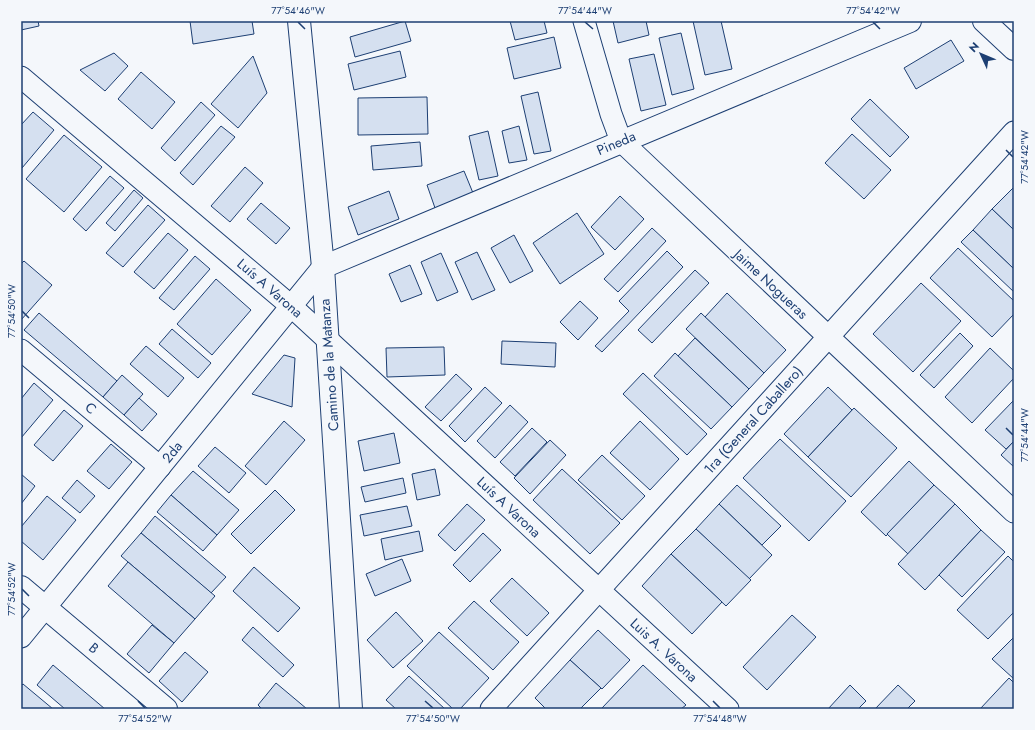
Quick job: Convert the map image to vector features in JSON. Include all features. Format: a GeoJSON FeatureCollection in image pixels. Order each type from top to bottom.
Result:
{"type":"FeatureCollection","features":[{"type":"Feature","properties":{"kind":"street","name":"Camino de la Matanza"},"geometry":{"type":"LineString","coordinates":[[299,21],[323,267],[350,709]]}},
{"type":"Feature","properties":{"kind":"street","name":"Jaime Nogueras"},"geometry":{"type":"LineString","coordinates":[[584,21],[611,114],[621,141],[1014,512]]}},
{"type":"Feature","properties":{"kind":"street","name":"Pineda"},"geometry":{"type":"LineString","coordinates":[[323,267],[910,21]]}},
{"type":"Feature","properties":{"kind":"street"},"geometry":{"type":"LineString","coordinates":[[984,21],[1014,49]]}},
{"type":"Feature","properties":{"kind":"street","name":"Luís A Varona"},"geometry":{"type":"LineString","coordinates":[[21,77],[291,306],[599,590]]}},
{"type":"Feature","properties":{"kind":"street","name":"1ra (General Caballero)"},"geometry":{"type":"LineString","coordinates":[[491,709],[1014,132]]}},
{"type":"Feature","properties":{"kind":"street","name":"2da"},"geometry":{"type":"LineString","coordinates":[[21,636],[323,267]]}},
{"type":"Feature","properties":{"kind":"street","name":"C"},"geometry":{"type":"LineString","coordinates":[[21,350],[160,466]]}},
{"type":"Feature","properties":{"kind":"street","name":"B"},"geometry":{"type":"LineString","coordinates":[[21,587],[166,709]]}},
{"type":"Feature","properties":{"kind":"street","name":"Luis A. Varona"},"geometry":{"type":"LineString","coordinates":[[599,590],[728,709]]}},
{"type":"Feature","properties":{"kind":"building"},"geometry":{"type":"Polygon","coordinates":[[[21,21],[38,21],[39,26],[21,30],[21,21]]]}},
{"type":"Feature","properties":{"kind":"building"},"geometry":{"type":"Polygon","coordinates":[[[190,21],[252,21],[254,34],[193,44],[190,21]]]}},
{"type":"Feature","properties":{"kind":"building"},"geometry":{"type":"Polygon","coordinates":[[[405,21],[411,41],[355,57],[350,37],[405,21]]]}},
{"type":"Feature","properties":{"kind":"building"},"geometry":{"type":"Polygon","coordinates":[[[510,21],[544,21],[547,33],[515,40],[510,21]]]}},
{"type":"Feature","properties":{"kind":"building"},"geometry":{"type":"Polygon","coordinates":[[[613,21],[646,21],[649,35],[618,43],[613,21]]]}},
{"type":"Feature","properties":{"kind":"building"},"geometry":{"type":"Polygon","coordinates":[[[693,21],[721,21],[732,69],[705,75],[693,21]]]}},
{"type":"Feature","properties":{"kind":"building"},"geometry":{"type":"Polygon","coordinates":[[[681,33],[694,89],[672,95],[659,38],[681,33]]]}},
{"type":"Feature","properties":{"kind":"building"},"geometry":{"type":"Polygon","coordinates":[[[554,37],[561,68],[514,79],[507,48],[554,37]]]}},
{"type":"Feature","properties":{"kind":"building"},"geometry":{"type":"Polygon","coordinates":[[[951,40],[964,61],[916,89],[904,68],[951,40]]]}},
{"type":"Feature","properties":{"kind":"building"},"geometry":{"type":"Polygon","coordinates":[[[400,51],[406,77],[354,90],[348,64],[400,51]]]}},
{"type":"Feature","properties":{"kind":"building"},"geometry":{"type":"Polygon","coordinates":[[[114,53],[128,66],[105,91],[80,70],[114,53]]]}},
{"type":"Feature","properties":{"kind":"building"},"geometry":{"type":"Polygon","coordinates":[[[654,54],[666,105],[641,111],[629,59],[654,54]]]}},
{"type":"Feature","properties":{"kind":"building"},"geometry":{"type":"Polygon","coordinates":[[[253,56],[267,93],[238,128],[211,104],[253,56]]]}},
{"type":"Feature","properties":{"kind":"building"},"geometry":{"type":"Polygon","coordinates":[[[141,72],[175,102],[152,129],[118,99],[141,72]]]}},
{"type":"Feature","properties":{"kind":"building"},"geometry":{"type":"Polygon","coordinates":[[[538,92],[551,151],[534,154],[521,96],[538,92]]]}},
{"type":"Feature","properties":{"kind":"building"},"geometry":{"type":"Polygon","coordinates":[[[427,97],[428,134],[358,135],[358,98],[427,97]]]}},
{"type":"Feature","properties":{"kind":"building"},"geometry":{"type":"Polygon","coordinates":[[[870,99],[909,137],[890,157],[851,119],[870,99]]]}},
{"type":"Feature","properties":{"kind":"building"},"geometry":{"type":"Polygon","coordinates":[[[201,102],[215,115],[175,161],[161,148],[201,102]]]}},
{"type":"Feature","properties":{"kind":"building"},"geometry":{"type":"Polygon","coordinates":[[[33,112],[54,130],[22,168],[21,125],[33,112]]]}},
{"type":"Feature","properties":{"kind":"building"},"geometry":{"type":"Polygon","coordinates":[[[221,126],[235,137],[193,185],[180,173],[221,126]]]}},
{"type":"Feature","properties":{"kind":"building"},"geometry":{"type":"Polygon","coordinates":[[[519,126],[527,160],[509,163],[502,131],[519,126]]]}},
{"type":"Feature","properties":{"kind":"building"},"geometry":{"type":"Polygon","coordinates":[[[488,131],[498,176],[479,180],[469,136],[488,131]]]}},
{"type":"Feature","properties":{"kind":"building"},"geometry":{"type":"Polygon","coordinates":[[[852,134],[891,170],[864,199],[825,163],[852,134]]]}},
{"type":"Feature","properties":{"kind":"building"},"geometry":{"type":"Polygon","coordinates":[[[64,135],[102,167],[64,212],[26,179],[64,135]]]}},
{"type":"Feature","properties":{"kind":"building"},"geometry":{"type":"Polygon","coordinates":[[[420,142],[422,166],[373,170],[371,146],[420,142]]]}},
{"type":"Feature","properties":{"kind":"building"},"geometry":{"type":"Polygon","coordinates":[[[245,167],[263,183],[230,222],[211,206],[245,167]]]}},
{"type":"Feature","properties":{"kind":"building"},"geometry":{"type":"Polygon","coordinates":[[[464,171],[473,193],[435,208],[427,185],[464,171]]]}},
{"type":"Feature","properties":{"kind":"building"},"geometry":{"type":"Polygon","coordinates":[[[110,176],[124,188],[86,231],[73,219],[110,176]]]}},
{"type":"Feature","properties":{"kind":"building"},"geometry":{"type":"Polygon","coordinates":[[[1014,187],[1014,230],[992,209],[1014,187]]]}},
{"type":"Feature","properties":{"kind":"building"},"geometry":{"type":"Polygon","coordinates":[[[134,190],[143,198],[115,231],[106,223],[134,190]]]}},
{"type":"Feature","properties":{"kind":"building"},"geometry":{"type":"Polygon","coordinates":[[[389,191],[399,219],[358,235],[348,207],[389,191]]]}},
{"type":"Feature","properties":{"kind":"building"},"geometry":{"type":"Polygon","coordinates":[[[620,196],[644,219],[615,250],[591,227],[620,196]]]}},
{"type":"Feature","properties":{"kind":"building"},"geometry":{"type":"Polygon","coordinates":[[[261,203],[290,228],[276,244],[247,219],[261,203]]]}},
{"type":"Feature","properties":{"kind":"building"},"geometry":{"type":"Polygon","coordinates":[[[148,205],[165,220],[123,267],[106,253],[148,205]]]}},
{"type":"Feature","properties":{"kind":"building"},"geometry":{"type":"Polygon","coordinates":[[[992,209],[1014,230],[1014,269],[973,230],[992,209]]]}},
{"type":"Feature","properties":{"kind":"building"},"geometry":{"type":"Polygon","coordinates":[[[577,213],[604,254],[560,284],[533,243],[577,213]]]}},
{"type":"Feature","properties":{"kind":"building"},"geometry":{"type":"Polygon","coordinates":[[[652,228],[666,241],[618,292],[604,279],[652,228]]]}},
{"type":"Feature","properties":{"kind":"building"},"geometry":{"type":"Polygon","coordinates":[[[973,230],[1014,269],[1014,292],[961,242],[973,230]]]}},
{"type":"Feature","properties":{"kind":"building"},"geometry":{"type":"Polygon","coordinates":[[[168,233],[188,250],[154,289],[134,272],[168,233]]]}},
{"type":"Feature","properties":{"kind":"building"},"geometry":{"type":"Polygon","coordinates":[[[514,235],[533,271],[510,283],[491,248],[514,235]]]}},
{"type":"Feature","properties":{"kind":"building"},"geometry":{"type":"Polygon","coordinates":[[[958,248],[1014,301],[1014,314],[992,337],[930,278],[958,248]]]}},
{"type":"Feature","properties":{"kind":"building"},"geometry":{"type":"Polygon","coordinates":[[[667,251],[683,267],[602,352],[595,346],[629,311],[619,301],[667,251]]]}},
{"type":"Feature","properties":{"kind":"building"},"geometry":{"type":"Polygon","coordinates":[[[477,252],[495,290],[472,300],[455,262],[477,252]]]}},
{"type":"Feature","properties":{"kind":"building"},"geometry":{"type":"Polygon","coordinates":[[[441,253],[458,292],[437,301],[421,262],[441,253]]]}},
{"type":"Feature","properties":{"kind":"building"},"geometry":{"type":"Polygon","coordinates":[[[195,256],[210,269],[174,310],[159,298],[195,256]]]}},
{"type":"Feature","properties":{"kind":"building"},"geometry":{"type":"Polygon","coordinates":[[[24,261],[52,285],[21,320],[21,264],[24,261]]]}},
{"type":"Feature","properties":{"kind":"building"},"geometry":{"type":"Polygon","coordinates":[[[410,265],[422,294],[401,302],[389,274],[410,265]]]}},
{"type":"Feature","properties":{"kind":"building"},"geometry":{"type":"Polygon","coordinates":[[[695,270],[709,283],[652,343],[638,330],[695,270]]]}},
{"type":"Feature","properties":{"kind":"building"},"geometry":{"type":"Polygon","coordinates":[[[216,279],[251,310],[212,355],[177,324],[216,279]]]}},
{"type":"Feature","properties":{"kind":"building"},"geometry":{"type":"Polygon","coordinates":[[[921,283],[961,321],[913,372],[873,334],[921,283]]]}},
{"type":"Feature","properties":{"kind":"building"},"geometry":{"type":"Polygon","coordinates":[[[727,293],[786,350],[764,373],[705,317],[727,293]]]}},
{"type":"Feature","properties":{"kind":"building"},"geometry":{"type":"Polygon","coordinates":[[[580,301],[598,318],[578,340],[560,322],[580,301]]]}},
{"type":"Feature","properties":{"kind":"building"},"geometry":{"type":"Polygon","coordinates":[[[39,313],[117,381],[103,397],[24,330],[39,313]]]}},
{"type":"Feature","properties":{"kind":"building"},"geometry":{"type":"Polygon","coordinates":[[[701,313],[764,373],[749,389],[686,329],[701,313]]]}},
{"type":"Feature","properties":{"kind":"building"},"geometry":{"type":"Polygon","coordinates":[[[172,329],[211,363],[198,378],[159,344],[172,329]]]}},
{"type":"Feature","properties":{"kind":"building"},"geometry":{"type":"Polygon","coordinates":[[[960,333],[973,346],[934,388],[920,375],[960,333]]]}},
{"type":"Feature","properties":{"kind":"building"},"geometry":{"type":"Polygon","coordinates":[[[695,338],[749,389],[732,407],[678,356],[695,338]]]}},
{"type":"Feature","properties":{"kind":"building"},"geometry":{"type":"Polygon","coordinates":[[[502,341],[556,343],[555,367],[501,364],[502,341]]]}},
{"type":"Feature","properties":{"kind":"building"},"geometry":{"type":"Polygon","coordinates":[[[146,346],[184,378],[168,397],[130,364],[146,346]]]}},
{"type":"Feature","properties":{"kind":"building"},"geometry":{"type":"Polygon","coordinates":[[[444,347],[445,375],[387,377],[386,348],[444,347]]]}},
{"type":"Feature","properties":{"kind":"building"},"geometry":{"type":"Polygon","coordinates":[[[990,348],[1014,371],[1014,378],[972,423],[945,397],[990,348]]]}},
{"type":"Feature","properties":{"kind":"building"},"geometry":{"type":"Polygon","coordinates":[[[675,353],[732,407],[711,429],[654,376],[675,353]]]}},
{"type":"Feature","properties":{"kind":"building"},"geometry":{"type":"Polygon","coordinates":[[[284,355],[295,358],[292,407],[252,394],[284,355]]]}},
{"type":"Feature","properties":{"kind":"building"},"geometry":{"type":"Polygon","coordinates":[[[643,373],[707,434],[687,455],[623,394],[643,373]]]}},
{"type":"Feature","properties":{"kind":"building"},"geometry":{"type":"Polygon","coordinates":[[[456,374],[472,389],[441,421],[425,407],[456,374]]]}},
{"type":"Feature","properties":{"kind":"building"},"geometry":{"type":"Polygon","coordinates":[[[122,375],[143,394],[124,415],[103,397],[122,375]]]}},
{"type":"Feature","properties":{"kind":"building"},"geometry":{"type":"Polygon","coordinates":[[[34,383],[53,400],[21,438],[21,399],[34,383]]]}},
{"type":"Feature","properties":{"kind":"building"},"geometry":{"type":"Polygon","coordinates":[[[485,387],[502,403],[465,442],[449,426],[485,387]]]}},
{"type":"Feature","properties":{"kind":"building"},"geometry":{"type":"Polygon","coordinates":[[[828,387],[852,410],[808,457],[784,434],[828,387]]]}},
{"type":"Feature","properties":{"kind":"building"},"geometry":{"type":"Polygon","coordinates":[[[139,398],[157,414],[142,431],[124,415],[139,398]]]}},
{"type":"Feature","properties":{"kind":"building"},"geometry":{"type":"Polygon","coordinates":[[[1014,400],[1014,441],[1006,449],[985,430],[1014,400]]]}},
{"type":"Feature","properties":{"kind":"building"},"geometry":{"type":"Polygon","coordinates":[[[510,405],[528,422],[495,458],[477,441],[510,405]]]}},
{"type":"Feature","properties":{"kind":"building"},"geometry":{"type":"Polygon","coordinates":[[[854,408],[897,448],[851,497],[808,457],[854,408]]]}},
{"type":"Feature","properties":{"kind":"building"},"geometry":{"type":"Polygon","coordinates":[[[64,410],[83,426],[53,461],[34,445],[64,410]]]}},
{"type":"Feature","properties":{"kind":"building"},"geometry":{"type":"Polygon","coordinates":[[[284,421],[305,440],[266,485],[245,466],[284,421]]]}},
{"type":"Feature","properties":{"kind":"building"},"geometry":{"type":"Polygon","coordinates":[[[640,421],[679,459],[650,490],[610,453],[640,421]]]}},
{"type":"Feature","properties":{"kind":"building"},"geometry":{"type":"Polygon","coordinates":[[[532,428],[547,442],[515,476],[500,462],[532,428]]]}},
{"type":"Feature","properties":{"kind":"building"},"geometry":{"type":"Polygon","coordinates":[[[394,433],[400,463],[364,471],[358,441],[394,433]]]}},
{"type":"Feature","properties":{"kind":"building"},"geometry":{"type":"Polygon","coordinates":[[[780,439],[846,501],[809,541],[743,478],[780,439]]]}},
{"type":"Feature","properties":{"kind":"building"},"geometry":{"type":"Polygon","coordinates":[[[550,440],[566,455],[530,494],[514,478],[550,440]]]}},
{"type":"Feature","properties":{"kind":"building"},"geometry":{"type":"Polygon","coordinates":[[[1014,441],[1014,467],[1001,455],[1014,441]]]}},
{"type":"Feature","properties":{"kind":"building"},"geometry":{"type":"Polygon","coordinates":[[[111,444],[132,462],[109,489],[87,471],[111,444]]]}},
{"type":"Feature","properties":{"kind":"building"},"geometry":{"type":"Polygon","coordinates":[[[215,447],[246,473],[229,493],[198,466],[215,447]]]}},
{"type":"Feature","properties":{"kind":"building"},"geometry":{"type":"Polygon","coordinates":[[[602,455],[645,496],[622,520],[578,480],[602,455]]]}},
{"type":"Feature","properties":{"kind":"building"},"geometry":{"type":"Polygon","coordinates":[[[909,461],[934,485],[886,536],[861,512],[909,461]]]}},
{"type":"Feature","properties":{"kind":"building"},"geometry":{"type":"Polygon","coordinates":[[[435,469],[440,495],[417,500],[412,474],[435,469]]]}},
{"type":"Feature","properties":{"kind":"building"},"geometry":{"type":"Polygon","coordinates":[[[562,469],[620,523],[590,554],[533,500],[562,469]]]}},
{"type":"Feature","properties":{"kind":"building"},"geometry":{"type":"Polygon","coordinates":[[[193,471],[239,510],[217,535],[171,495],[193,471]]]}},
{"type":"Feature","properties":{"kind":"building"},"geometry":{"type":"Polygon","coordinates":[[[21,474],[35,486],[21,504],[21,474]]]}},
{"type":"Feature","properties":{"kind":"building"},"geometry":{"type":"Polygon","coordinates":[[[403,478],[406,493],[365,502],[361,487],[403,478]]]}},
{"type":"Feature","properties":{"kind":"building"},"geometry":{"type":"Polygon","coordinates":[[[77,480],[95,496],[80,513],[62,498],[77,480]]]}},
{"type":"Feature","properties":{"kind":"building"},"geometry":{"type":"Polygon","coordinates":[[[737,485],[781,526],[762,545],[719,504],[737,485]]]}},
{"type":"Feature","properties":{"kind":"building"},"geometry":{"type":"Polygon","coordinates":[[[934,485],[955,504],[908,554],[887,534],[934,485]]]}},
{"type":"Feature","properties":{"kind":"building"},"geometry":{"type":"Polygon","coordinates":[[[275,490],[295,510],[251,554],[231,534],[275,490]]]}},
{"type":"Feature","properties":{"kind":"building"},"geometry":{"type":"Polygon","coordinates":[[[171,495],[217,535],[203,551],[157,512],[171,495]]]}},
{"type":"Feature","properties":{"kind":"building"},"geometry":{"type":"Polygon","coordinates":[[[47,496],[76,520],[43,560],[21,541],[21,527],[47,496]]]}},
{"type":"Feature","properties":{"kind":"building"},"geometry":{"type":"Polygon","coordinates":[[[467,504],[485,520],[455,551],[438,535],[467,504]]]}},
{"type":"Feature","properties":{"kind":"building"},"geometry":{"type":"Polygon","coordinates":[[[719,504],[772,555],[749,579],[696,529],[719,504]]]}},
{"type":"Feature","properties":{"kind":"building"},"geometry":{"type":"Polygon","coordinates":[[[955,504],[981,530],[925,590],[898,564],[955,504]]]}},
{"type":"Feature","properties":{"kind":"building"},"geometry":{"type":"Polygon","coordinates":[[[407,506],[412,526],[364,536],[360,515],[407,506]]]}},
{"type":"Feature","properties":{"kind":"building"},"geometry":{"type":"Polygon","coordinates":[[[155,516],[226,577],[211,593],[141,533],[155,516]]]}},
{"type":"Feature","properties":{"kind":"building"},"geometry":{"type":"Polygon","coordinates":[[[696,529],[751,580],[726,606],[671,554],[696,529]]]}},
{"type":"Feature","properties":{"kind":"building"},"geometry":{"type":"Polygon","coordinates":[[[981,530],[1005,552],[962,597],[939,575],[981,530]]]}},
{"type":"Feature","properties":{"kind":"building"},"geometry":{"type":"Polygon","coordinates":[[[419,531],[423,551],[385,560],[381,539],[419,531]]]}},
{"type":"Feature","properties":{"kind":"building"},"geometry":{"type":"Polygon","coordinates":[[[141,533],[215,596],[195,619],[121,556],[141,533]]]}},
{"type":"Feature","properties":{"kind":"building"},"geometry":{"type":"Polygon","coordinates":[[[483,533],[501,550],[470,582],[453,565],[483,533]]]}},
{"type":"Feature","properties":{"kind":"building"},"geometry":{"type":"Polygon","coordinates":[[[671,554],[722,602],[692,634],[642,586],[671,554]]]}},
{"type":"Feature","properties":{"kind":"building"},"geometry":{"type":"Polygon","coordinates":[[[1008,556],[1014,562],[1014,612],[988,639],[957,610],[1008,556]]]}},
{"type":"Feature","properties":{"kind":"building"},"geometry":{"type":"Polygon","coordinates":[[[402,559],[411,581],[375,596],[366,574],[402,559]]]}},
{"type":"Feature","properties":{"kind":"building"},"geometry":{"type":"Polygon","coordinates":[[[128,562],[195,619],[174,643],[108,586],[128,562]]]}},
{"type":"Feature","properties":{"kind":"building"},"geometry":{"type":"Polygon","coordinates":[[[254,567],[300,608],[278,632],[233,591],[254,567]]]}},
{"type":"Feature","properties":{"kind":"building"},"geometry":{"type":"Polygon","coordinates":[[[512,578],[549,613],[527,636],[490,601],[512,578]]]}},
{"type":"Feature","properties":{"kind":"building"},"geometry":{"type":"Polygon","coordinates":[[[474,601],[519,642],[493,670],[448,628],[474,601]]]}},
{"type":"Feature","properties":{"kind":"building"},"geometry":{"type":"Polygon","coordinates":[[[396,612],[423,641],[393,668],[367,640],[396,612]]]}},
{"type":"Feature","properties":{"kind":"building"},"geometry":{"type":"Polygon","coordinates":[[[792,615],[816,637],[767,690],[743,667],[792,615]]]}},
{"type":"Feature","properties":{"kind":"building"},"geometry":{"type":"Polygon","coordinates":[[[152,625],[174,643],[149,673],[127,654],[152,625]]]}},
{"type":"Feature","properties":{"kind":"building"},"geometry":{"type":"Polygon","coordinates":[[[253,627],[294,665],[283,677],[242,640],[253,627]]]}},
{"type":"Feature","properties":{"kind":"building"},"geometry":{"type":"Polygon","coordinates":[[[598,630],[630,660],[602,689],[570,660],[598,630]]]}},
{"type":"Feature","properties":{"kind":"building"},"geometry":{"type":"Polygon","coordinates":[[[439,632],[489,678],[460,709],[453,709],[407,666],[439,632]]]}},
{"type":"Feature","properties":{"kind":"building"},"geometry":{"type":"Polygon","coordinates":[[[1014,637],[1014,679],[992,659],[1014,637]]]}},
{"type":"Feature","properties":{"kind":"building"},"geometry":{"type":"Polygon","coordinates":[[[185,652],[208,672],[182,702],[159,681],[185,652]]]}},
{"type":"Feature","properties":{"kind":"building"},"geometry":{"type":"Polygon","coordinates":[[[570,660],[601,688],[580,709],[546,709],[535,698],[570,660]]]}},
{"type":"Feature","properties":{"kind":"building"},"geometry":{"type":"Polygon","coordinates":[[[53,665],[105,709],[65,709],[37,685],[53,665]]]}},
{"type":"Feature","properties":{"kind":"building"},"geometry":{"type":"Polygon","coordinates":[[[643,665],[686,705],[681,709],[602,708],[643,665]]]}},
{"type":"Feature","properties":{"kind":"building"},"geometry":{"type":"Polygon","coordinates":[[[409,676],[445,709],[396,709],[386,700],[409,676]]]}},
{"type":"Feature","properties":{"kind":"building"},"geometry":{"type":"Polygon","coordinates":[[[1009,678],[1014,683],[1014,709],[980,709],[1009,678]]]}},
{"type":"Feature","properties":{"kind":"building"},"geometry":{"type":"Polygon","coordinates":[[[276,683],[307,709],[262,709],[258,705],[276,683]]]}},
{"type":"Feature","properties":{"kind":"building"},"geometry":{"type":"Polygon","coordinates":[[[23,684],[53,709],[21,709],[21,686],[23,684]]]}},
{"type":"Feature","properties":{"kind":"building"},"geometry":{"type":"Polygon","coordinates":[[[850,685],[866,701],[858,709],[828,709],[850,685]]]}},
{"type":"Feature","properties":{"kind":"building"},"geometry":{"type":"Polygon","coordinates":[[[898,685],[915,701],[907,709],[875,709],[898,685]]]}}]}
